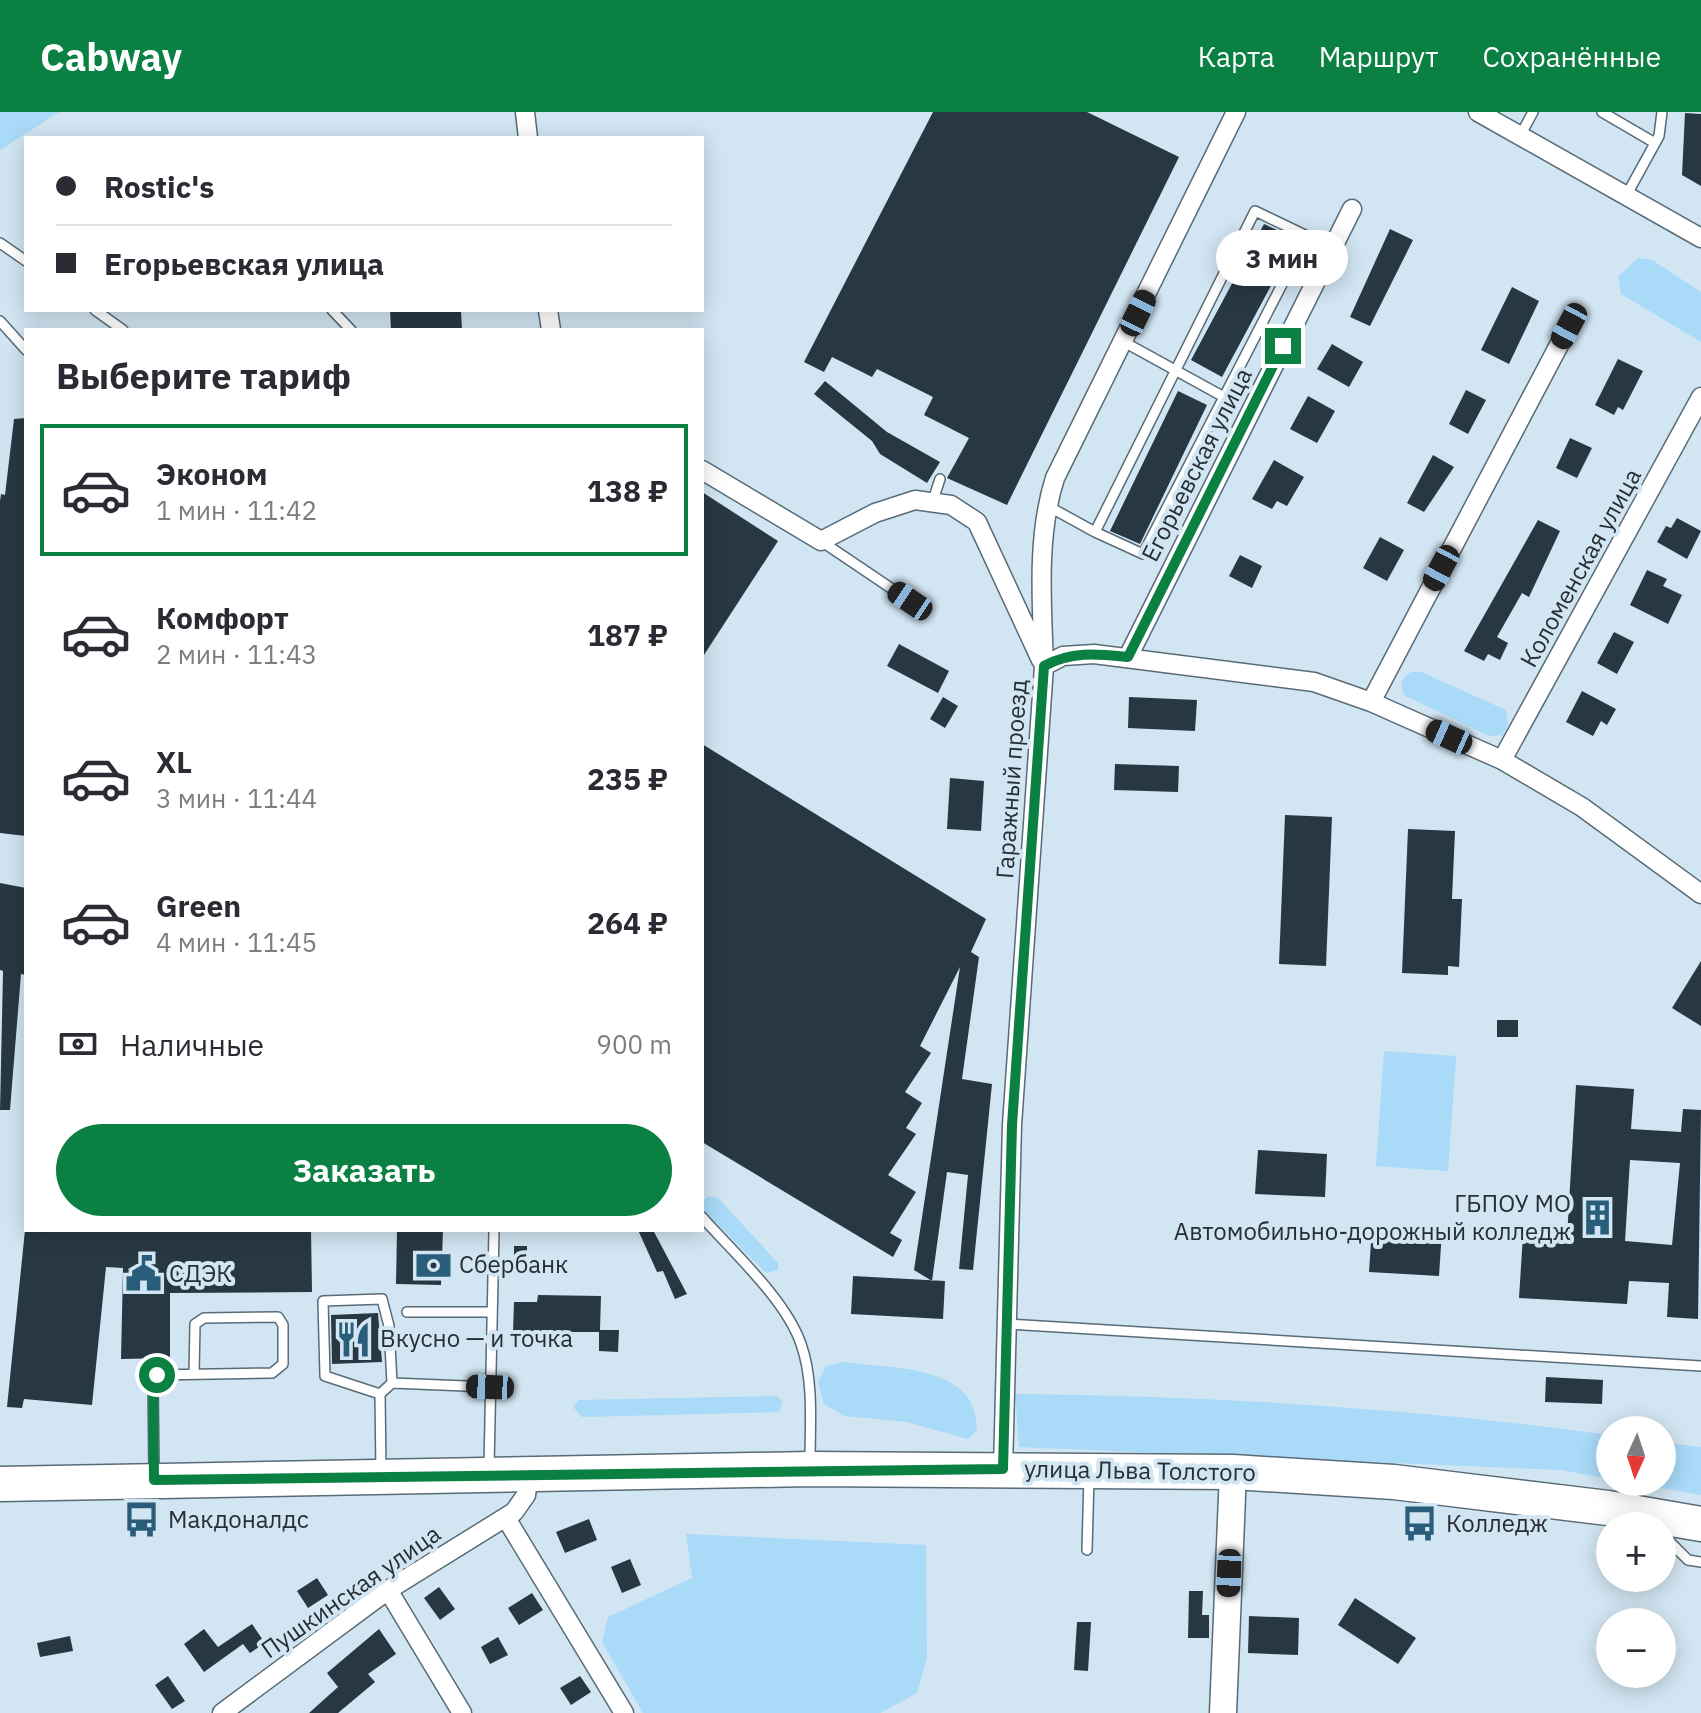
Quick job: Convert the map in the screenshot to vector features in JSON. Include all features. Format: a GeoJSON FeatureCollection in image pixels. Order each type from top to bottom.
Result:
{"type":"FeatureCollection","features":[{"type":"Feature","properties":{"kind":"highway","name":"улица Льва Толстого"},"geometry":{"type":"LineString","coordinates":[[0,1484],[810,1469],[1233,1472],[1394,1482],[1596,1516]]}},
{"type":"Feature","properties":{"kind":"highway","name":"улица Льва Толстого"},"geometry":{"type":"LineString","coordinates":[[1676,1525],[1701,1524]]}},
{"type":"Feature","properties":{"kind":"street"},"geometry":{"type":"LineString","coordinates":[[525,112],[528,136]]}},
{"type":"Feature","properties":{"kind":"street"},"geometry":{"type":"LineString","coordinates":[[1044,666],[1046,505],[1055,478],[1236,112]]}},
{"type":"Feature","properties":{"kind":"street"},"geometry":{"type":"LineString","coordinates":[[1478,112],[1701,238]]}},
{"type":"Feature","properties":{"kind":"street","name":"Егорьевская улица"},"geometry":{"type":"LineString","coordinates":[[1128,657],[1352,209]]}},
{"type":"Feature","properties":{"kind":"street"},"geometry":{"type":"LineString","coordinates":[[1371,702],[1569,326]]}},
{"type":"Feature","properties":{"kind":"street","name":"Коломенская улица"},"geometry":{"type":"LineString","coordinates":[[1502,760],[1701,397]]}},
{"type":"Feature","properties":{"kind":"street"},"geometry":{"type":"LineString","coordinates":[[704,471],[821,541],[875,513],[915,500],[933,500],[951,505],[977,522],[1044,666]]}},
{"type":"Feature","properties":{"kind":"street","name":"Гаражный проезд"},"geometry":{"type":"LineString","coordinates":[[1003,1469],[1004,1324],[1012,1125],[1044,666],[1063,656],[1094,654],[1314,682],[1371,702],[1502,760],[1582,807],[1701,894]]}},
{"type":"Feature","properties":{"kind":"street"},"geometry":{"type":"LineString","coordinates":[[1223,1713],[1233,1472]]}},
{"type":"Feature","properties":{"kind":"street","name":"Пушкинская улица"},"geometry":{"type":"LineString","coordinates":[[222,1713],[388,1590],[506,1518],[526,1495],[529,1473]]}},
{"type":"Feature","properties":{"kind":"street"},"geometry":{"type":"LineString","coordinates":[[506,1518],[624,1713]]}},
{"type":"Feature","properties":{"kind":"street"},"geometry":{"type":"LineString","coordinates":[[388,1590],[462,1713]]}},
{"type":"Feature","properties":{"kind":"lane"},"geometry":{"type":"LineString","coordinates":[[1520,136],[1533,112]]}},
{"type":"Feature","properties":{"kind":"lane"},"geometry":{"type":"LineString","coordinates":[[1602,112],[1655,143]]}},
{"type":"Feature","properties":{"kind":"lane"},"geometry":{"type":"LineString","coordinates":[[1626,196],[1661,131],[1662,112]]}},
{"type":"Feature","properties":{"kind":"lane"},"geometry":{"type":"LineString","coordinates":[[1046,505],[1095,532],[1143,554],[1307,236],[1255,211],[1095,532]]}},
{"type":"Feature","properties":{"kind":"lane"},"geometry":{"type":"LineString","coordinates":[[0,243],[24,260]]}},
{"type":"Feature","properties":{"kind":"lane"},"geometry":{"type":"LineString","coordinates":[[98,312],[120,328]]}},
{"type":"Feature","properties":{"kind":"lane"},"geometry":{"type":"LineString","coordinates":[[334,312],[349,328]]}},
{"type":"Feature","properties":{"kind":"lane"},"geometry":{"type":"LineString","coordinates":[[0,321],[24,348]]}},
{"type":"Feature","properties":{"kind":"lane"},"geometry":{"type":"LineString","coordinates":[[1124,342],[1224,397]]}},
{"type":"Feature","properties":{"kind":"lane"},"geometry":{"type":"LineString","coordinates":[[933,500],[940,479]]}},
{"type":"Feature","properties":{"kind":"lane"},"geometry":{"type":"LineString","coordinates":[[821,541],[910,601]]}},
{"type":"Feature","properties":{"kind":"lane"},"geometry":{"type":"LineString","coordinates":[[704,1219],[784,1314],[801,1343],[810,1398],[810,1469]]}},
{"type":"Feature","properties":{"kind":"lane"},"geometry":{"type":"LineString","coordinates":[[489,1475],[494,1232]]}},
{"type":"Feature","properties":{"kind":"lane"},"geometry":{"type":"LineString","coordinates":[[380,1394],[325,1376],[323,1301],[382,1299],[389,1326],[392,1383]]}},
{"type":"Feature","properties":{"kind":"lane"},"geometry":{"type":"LineString","coordinates":[[407,1312],[492,1312]]}},
{"type":"Feature","properties":{"kind":"lane"},"geometry":{"type":"LineString","coordinates":[[154,1480],[153,1383],[157,1375],[272,1373],[283,1364],[283,1325],[278,1317],[204,1318],[195,1324],[194,1374]]}},
{"type":"Feature","properties":{"kind":"lane"},"geometry":{"type":"LineString","coordinates":[[1004,1324],[1701,1366]]}},
{"type":"Feature","properties":{"kind":"lane"},"geometry":{"type":"LineString","coordinates":[[381,1477],[380,1394],[392,1383],[490,1387]]}},
{"type":"Feature","properties":{"kind":"lane"},"geometry":{"type":"LineString","coordinates":[[1087,1550],[1089,1471]]}},
{"type":"Feature","properties":{"kind":"lane"},"geometry":{"type":"LineString","coordinates":[[1676,1548],[1688,1560],[1701,1562]]}},
{"type":"Feature","properties":{"kind":"shaded area"},"geometry":{"type":"Polygon","coordinates":[[[0,112],[59,112],[0,150],[0,112]]]}},
{"type":"Feature","properties":{"kind":"shaded area"},"geometry":{"type":"Polygon","coordinates":[[[1638,258],[1652,260],[1701,292],[1701,342],[1621,294],[1618,277],[1638,258]]]}},
{"type":"Feature","properties":{"kind":"shaded area"},"geometry":{"type":"Polygon","coordinates":[[[1411,672],[1421,672],[1506,710],[1508,725],[1503,735],[1489,736],[1404,695],[1402,682],[1411,672]]]}},
{"type":"Feature","properties":{"kind":"shaded area"},"geometry":{"type":"Polygon","coordinates":[[[1384,1051],[1456,1056],[1448,1171],[1376,1166],[1384,1051]]]}},
{"type":"Feature","properties":{"kind":"shaded area"},"geometry":{"type":"Polygon","coordinates":[[[708,1196],[718,1198],[778,1263],[778,1270],[766,1273],[704,1211],[704,1200],[708,1196]]]}},
{"type":"Feature","properties":{"kind":"shaded area"},"geometry":{"type":"Polygon","coordinates":[[[843,1362],[908,1369],[948,1381],[964,1393],[974,1408],[977,1430],[968,1439],[907,1422],[845,1416],[824,1404],[818,1382],[826,1366],[843,1362]]]}},
{"type":"Feature","properties":{"kind":"shaded area"},"geometry":{"type":"Polygon","coordinates":[[[1015,1394],[1164,1397],[1461,1417],[1596,1433],[1596,1476],[1561,1470],[1019,1447],[1015,1394]]]}},
{"type":"Feature","properties":{"kind":"shaded area"},"geometry":{"type":"Polygon","coordinates":[[[777,1396],[783,1402],[779,1412],[582,1417],[573,1407],[579,1400],[777,1396]]]}},
{"type":"Feature","properties":{"kind":"shaded area"},"geometry":{"type":"Polygon","coordinates":[[[1676,1444],[1701,1447],[1701,1495],[1676,1491],[1676,1444]]]}},
{"type":"Feature","properties":{"kind":"shaded area"},"geometry":{"type":"Polygon","coordinates":[[[686,1534],[926,1545],[927,1658],[917,1693],[880,1713],[643,1713],[602,1642],[608,1617],[692,1578],[686,1534]]]}},
{"type":"Feature","properties":{"kind":"building"},"geometry":{"type":"Polygon","coordinates":[[[933,112],[1087,112],[1179,157],[1007,505],[947,478],[969,438],[924,415],[933,397],[877,369],[872,377],[832,357],[824,372],[804,362],[933,112]]]}},
{"type":"Feature","properties":{"kind":"building"},"geometry":{"type":"Polygon","coordinates":[[[1685,113],[1701,114],[1701,186],[1682,175],[1685,113]]]}},
{"type":"Feature","properties":{"kind":"building"},"geometry":{"type":"Polygon","coordinates":[[[1264,224],[1296,239],[1222,377],[1191,360],[1264,224]]]}},
{"type":"Feature","properties":{"kind":"building"},"geometry":{"type":"Polygon","coordinates":[[[1390,229],[1413,240],[1370,326],[1350,317],[1390,229]]]}},
{"type":"Feature","properties":{"kind":"building"},"geometry":{"type":"Polygon","coordinates":[[[1512,287],[1539,301],[1509,364],[1481,350],[1512,287]]]}},
{"type":"Feature","properties":{"kind":"building"},"geometry":{"type":"Polygon","coordinates":[[[390,312],[461,312],[462,328],[391,328],[390,312]]]}},
{"type":"Feature","properties":{"kind":"building"},"geometry":{"type":"Polygon","coordinates":[[[1332,344],[1363,362],[1349,387],[1317,369],[1332,344]]]}},
{"type":"Feature","properties":{"kind":"building"},"geometry":{"type":"Polygon","coordinates":[[[1618,359],[1643,371],[1623,410],[1618,407],[1614,415],[1595,405],[1618,359]]]}},
{"type":"Feature","properties":{"kind":"building"},"geometry":{"type":"Polygon","coordinates":[[[825,381],[887,432],[940,462],[927,483],[880,454],[872,441],[814,394],[825,381]]]}},
{"type":"Feature","properties":{"kind":"building"},"geometry":{"type":"Polygon","coordinates":[[[1466,390],[1486,400],[1468,434],[1449,424],[1466,390]]]}},
{"type":"Feature","properties":{"kind":"building"},"geometry":{"type":"Polygon","coordinates":[[[1178,391],[1207,405],[1140,544],[1110,531],[1178,391]]]}},
{"type":"Feature","properties":{"kind":"building"},"geometry":{"type":"Polygon","coordinates":[[[1308,396],[1335,411],[1317,443],[1290,429],[1308,396]]]}},
{"type":"Feature","properties":{"kind":"building"},"geometry":{"type":"Polygon","coordinates":[[[24,418],[24,836],[0,833],[0,501],[1,494],[5,495],[14,419],[24,418]]]}},
{"type":"Feature","properties":{"kind":"building"},"geometry":{"type":"Polygon","coordinates":[[[1570,438],[1592,448],[1577,478],[1556,468],[1570,438]]]}},
{"type":"Feature","properties":{"kind":"building"},"geometry":{"type":"Polygon","coordinates":[[[1433,455],[1454,467],[1424,512],[1407,503],[1433,455]]]}},
{"type":"Feature","properties":{"kind":"building"},"geometry":{"type":"Polygon","coordinates":[[[1274,460],[1304,477],[1287,506],[1277,501],[1272,509],[1252,499],[1274,460]]]}},
{"type":"Feature","properties":{"kind":"building"},"geometry":{"type":"Polygon","coordinates":[[[704,493],[778,541],[704,655],[704,493]]]}},
{"type":"Feature","properties":{"kind":"building"},"geometry":{"type":"Polygon","coordinates":[[[1677,518],[1701,531],[1687,559],[1657,542],[1666,526],[1671,528],[1677,518]]]}},
{"type":"Feature","properties":{"kind":"building"},"geometry":{"type":"Polygon","coordinates":[[[1538,520],[1560,531],[1529,597],[1522,593],[1497,637],[1508,643],[1500,660],[1488,654],[1484,661],[1464,651],[1538,520]]]}},
{"type":"Feature","properties":{"kind":"building"},"geometry":{"type":"Polygon","coordinates":[[[1380,537],[1404,550],[1387,581],[1363,568],[1380,537]]]}},
{"type":"Feature","properties":{"kind":"building"},"geometry":{"type":"Polygon","coordinates":[[[1240,555],[1262,566],[1252,588],[1229,576],[1240,555]]]}},
{"type":"Feature","properties":{"kind":"building"},"geometry":{"type":"Polygon","coordinates":[[[1647,570],[1667,579],[1663,586],[1682,595],[1668,624],[1630,605],[1647,570]]]}},
{"type":"Feature","properties":{"kind":"building"},"geometry":{"type":"Polygon","coordinates":[[[1614,632],[1634,642],[1617,674],[1597,663],[1614,632]]]}},
{"type":"Feature","properties":{"kind":"building"},"geometry":{"type":"Polygon","coordinates":[[[899,644],[949,671],[938,693],[887,666],[899,644]]]}},
{"type":"Feature","properties":{"kind":"building"},"geometry":{"type":"Polygon","coordinates":[[[1582,691],[1616,709],[1607,725],[1601,721],[1593,736],[1566,722],[1582,691]]]}},
{"type":"Feature","properties":{"kind":"building"},"geometry":{"type":"Polygon","coordinates":[[[943,697],[958,706],[945,728],[930,719],[943,697]]]}},
{"type":"Feature","properties":{"kind":"building"},"geometry":{"type":"Polygon","coordinates":[[[1129,697],[1197,700],[1195,731],[1128,728],[1129,697]]]}},
{"type":"Feature","properties":{"kind":"building"},"geometry":{"type":"Polygon","coordinates":[[[704,745],[986,919],[971,952],[979,957],[962,1079],[992,1084],[973,1270],[959,1269],[968,1175],[947,1172],[932,1281],[914,1270],[960,967],[920,1046],[931,1053],[905,1092],[922,1103],[906,1128],[916,1134],[888,1175],[916,1192],[890,1233],[902,1240],[893,1257],[704,1143],[704,745]]]}},
{"type":"Feature","properties":{"kind":"building"},"geometry":{"type":"Polygon","coordinates":[[[1115,764],[1179,766],[1178,792],[1114,790],[1115,764]]]}},
{"type":"Feature","properties":{"kind":"building"},"geometry":{"type":"Polygon","coordinates":[[[950,778],[984,781],[981,831],[947,829],[950,778]]]}},
{"type":"Feature","properties":{"kind":"building"},"geometry":{"type":"Polygon","coordinates":[[[1285,815],[1332,817],[1326,966],[1279,964],[1285,815]]]}},
{"type":"Feature","properties":{"kind":"building"},"geometry":{"type":"Polygon","coordinates":[[[1408,829],[1455,831],[1452,899],[1462,899],[1459,967],[1448,966],[1448,975],[1402,973],[1408,829]]]}},
{"type":"Feature","properties":{"kind":"building"},"geometry":{"type":"Polygon","coordinates":[[[0,883],[24,888],[24,975],[21,974],[10,1110],[0,1110],[3,971],[0,970],[0,883]]]}},
{"type":"Feature","properties":{"kind":"building"},"geometry":{"type":"Polygon","coordinates":[[[1701,961],[1701,1026],[1672,1008],[1701,961]]]}},
{"type":"Feature","properties":{"kind":"building"},"geometry":{"type":"Polygon","coordinates":[[[1497,1020],[1518,1020],[1518,1037],[1497,1037],[1497,1020]]]}},
{"type":"Feature","properties":{"kind":"building","name":"ГБПОУ МО Автомобильно-дорожный колледж"},"geometry":{"type":"Polygon","coordinates":[[[1576,1085],[1634,1089],[1631,1129],[1681,1132],[1683,1109],[1701,1110],[1698,1319],[1667,1317],[1669,1283],[1629,1281],[1627,1304],[1519,1298],[1523,1235],[1567,1237],[1576,1085]],[[1630,1160],[1625,1241],[1672,1245],[1680,1163],[1630,1160]]]}},
{"type":"Feature","properties":{"kind":"building"},"geometry":{"type":"Polygon","coordinates":[[[1258,1150],[1327,1154],[1325,1197],[1255,1194],[1258,1150]]]}},
{"type":"Feature","properties":{"kind":"building"},"geometry":{"type":"Polygon","coordinates":[[[1372,1227],[1442,1231],[1439,1276],[1369,1272],[1372,1227]]]}},
{"type":"Feature","properties":{"kind":"building"},"geometry":{"type":"Polygon","coordinates":[[[25,1232],[311,1232],[312,1292],[170,1293],[170,1358],[121,1359],[123,1268],[106,1267],[92,1405],[24,1399],[22,1408],[7,1407],[25,1232]]]}},
{"type":"Feature","properties":{"kind":"building"},"geometry":{"type":"Polygon","coordinates":[[[397,1232],[443,1232],[441,1285],[396,1284],[397,1232]]]}},
{"type":"Feature","properties":{"kind":"building"},"geometry":{"type":"Polygon","coordinates":[[[639,1232],[654,1232],[687,1294],[675,1299],[663,1271],[657,1272],[639,1232]]]}},
{"type":"Feature","properties":{"kind":"building"},"geometry":{"type":"Polygon","coordinates":[[[514,1246],[527,1246],[527,1264],[514,1263],[514,1246]]]}},
{"type":"Feature","properties":{"kind":"building"},"geometry":{"type":"Polygon","coordinates":[[[853,1276],[945,1281],[943,1319],[851,1314],[853,1276]]]}},
{"type":"Feature","properties":{"kind":"building"},"geometry":{"type":"Polygon","coordinates":[[[538,1295],[601,1296],[600,1330],[619,1330],[618,1352],[599,1351],[599,1332],[513,1332],[514,1302],[537,1302],[538,1295]]]}},
{"type":"Feature","properties":{"kind":"building","name":"Вкусно — и точка"},"geometry":{"type":"Polygon","coordinates":[[[378,1313],[382,1362],[332,1364],[331,1315],[378,1313]]]}},
{"type":"Feature","properties":{"kind":"building"},"geometry":{"type":"Polygon","coordinates":[[[1546,1377],[1603,1380],[1602,1404],[1545,1402],[1546,1377]]]}},
{"type":"Feature","properties":{"kind":"building"},"geometry":{"type":"Polygon","coordinates":[[[589,1519],[597,1540],[565,1553],[556,1532],[589,1519]]]}},
{"type":"Feature","properties":{"kind":"building"},"geometry":{"type":"Polygon","coordinates":[[[630,1559],[641,1585],[622,1593],[611,1567],[630,1559]]]}},
{"type":"Feature","properties":{"kind":"building"},"geometry":{"type":"Polygon","coordinates":[[[317,1578],[328,1595],[308,1608],[297,1591],[317,1578]]]}},
{"type":"Feature","properties":{"kind":"building"},"geometry":{"type":"Polygon","coordinates":[[[439,1587],[455,1609],[440,1620],[424,1598],[439,1587]]]}},
{"type":"Feature","properties":{"kind":"building"},"geometry":{"type":"Polygon","coordinates":[[[1189,1591],[1203,1591],[1202,1615],[1209,1615],[1209,1638],[1188,1638],[1189,1591]]]}},
{"type":"Feature","properties":{"kind":"building"},"geometry":{"type":"Polygon","coordinates":[[[532,1593],[543,1610],[519,1625],[508,1608],[532,1593]]]}},
{"type":"Feature","properties":{"kind":"building"},"geometry":{"type":"Polygon","coordinates":[[[1355,1598],[1416,1638],[1398,1664],[1338,1625],[1355,1598]]]}},
{"type":"Feature","properties":{"kind":"building"},"geometry":{"type":"Polygon","coordinates":[[[1249,1616],[1299,1618],[1298,1655],[1248,1653],[1249,1616]]]}},
{"type":"Feature","properties":{"kind":"building"},"geometry":{"type":"Polygon","coordinates":[[[1077,1622],[1091,1622],[1088,1671],[1074,1670],[1077,1622]]]}},
{"type":"Feature","properties":{"kind":"building"},"geometry":{"type":"Polygon","coordinates":[[[252,1624],[265,1643],[250,1653],[243,1644],[204,1672],[184,1644],[204,1629],[218,1647],[252,1624]]]}},
{"type":"Feature","properties":{"kind":"building"},"geometry":{"type":"Polygon","coordinates":[[[379,1629],[396,1654],[368,1674],[375,1682],[338,1713],[309,1713],[338,1687],[327,1673],[379,1629]]]}},
{"type":"Feature","properties":{"kind":"building"},"geometry":{"type":"Polygon","coordinates":[[[70,1636],[73,1651],[40,1657],[37,1643],[70,1636]]]}},
{"type":"Feature","properties":{"kind":"building"},"geometry":{"type":"Polygon","coordinates":[[[498,1637],[508,1655],[490,1664],[481,1647],[498,1637]]]}},
{"type":"Feature","properties":{"kind":"building"},"geometry":{"type":"Polygon","coordinates":[[[168,1676],[185,1701],[172,1709],[155,1685],[168,1676]]]}},
{"type":"Feature","properties":{"kind":"building"},"geometry":{"type":"Polygon","coordinates":[[[580,1676],[591,1692],[571,1705],[560,1688],[580,1676]]]}},
{"type":"Feature","properties":{"kind":"place","name":"ГБПОУ МО Автомобильно-дорожный колледж"},"geometry":{"type":"Point","coordinates":[1597,1218]}},
{"type":"Feature","properties":{"kind":"place","name":"Сбербанк"},"geometry":{"type":"Point","coordinates":[433,1265]}},
{"type":"Feature","properties":{"kind":"place","name":"СДЭК"},"geometry":{"type":"Point","coordinates":[143,1274]}},
{"type":"Feature","properties":{"kind":"place","name":"Вкусно — и точка"},"geometry":{"type":"Point","coordinates":[354,1339]}},
{"type":"Feature","properties":{"kind":"place","name":"Макдоналдс"},"geometry":{"type":"Point","coordinates":[142,1520]}},
{"type":"Feature","properties":{"kind":"place","name":"Колледж"},"geometry":{"type":"Point","coordinates":[1420,1524]}},
{"type":"Feature","properties":{"kind":"route"},"geometry":{"type":"LineString","coordinates":[[157,1375],[153,1383],[154,1480],[810,1469],[1003,1469],[1004,1324],[1012,1125],[1044,666],[1063,656],[1094,654],[1128,657],[1283,346]]}}]}
